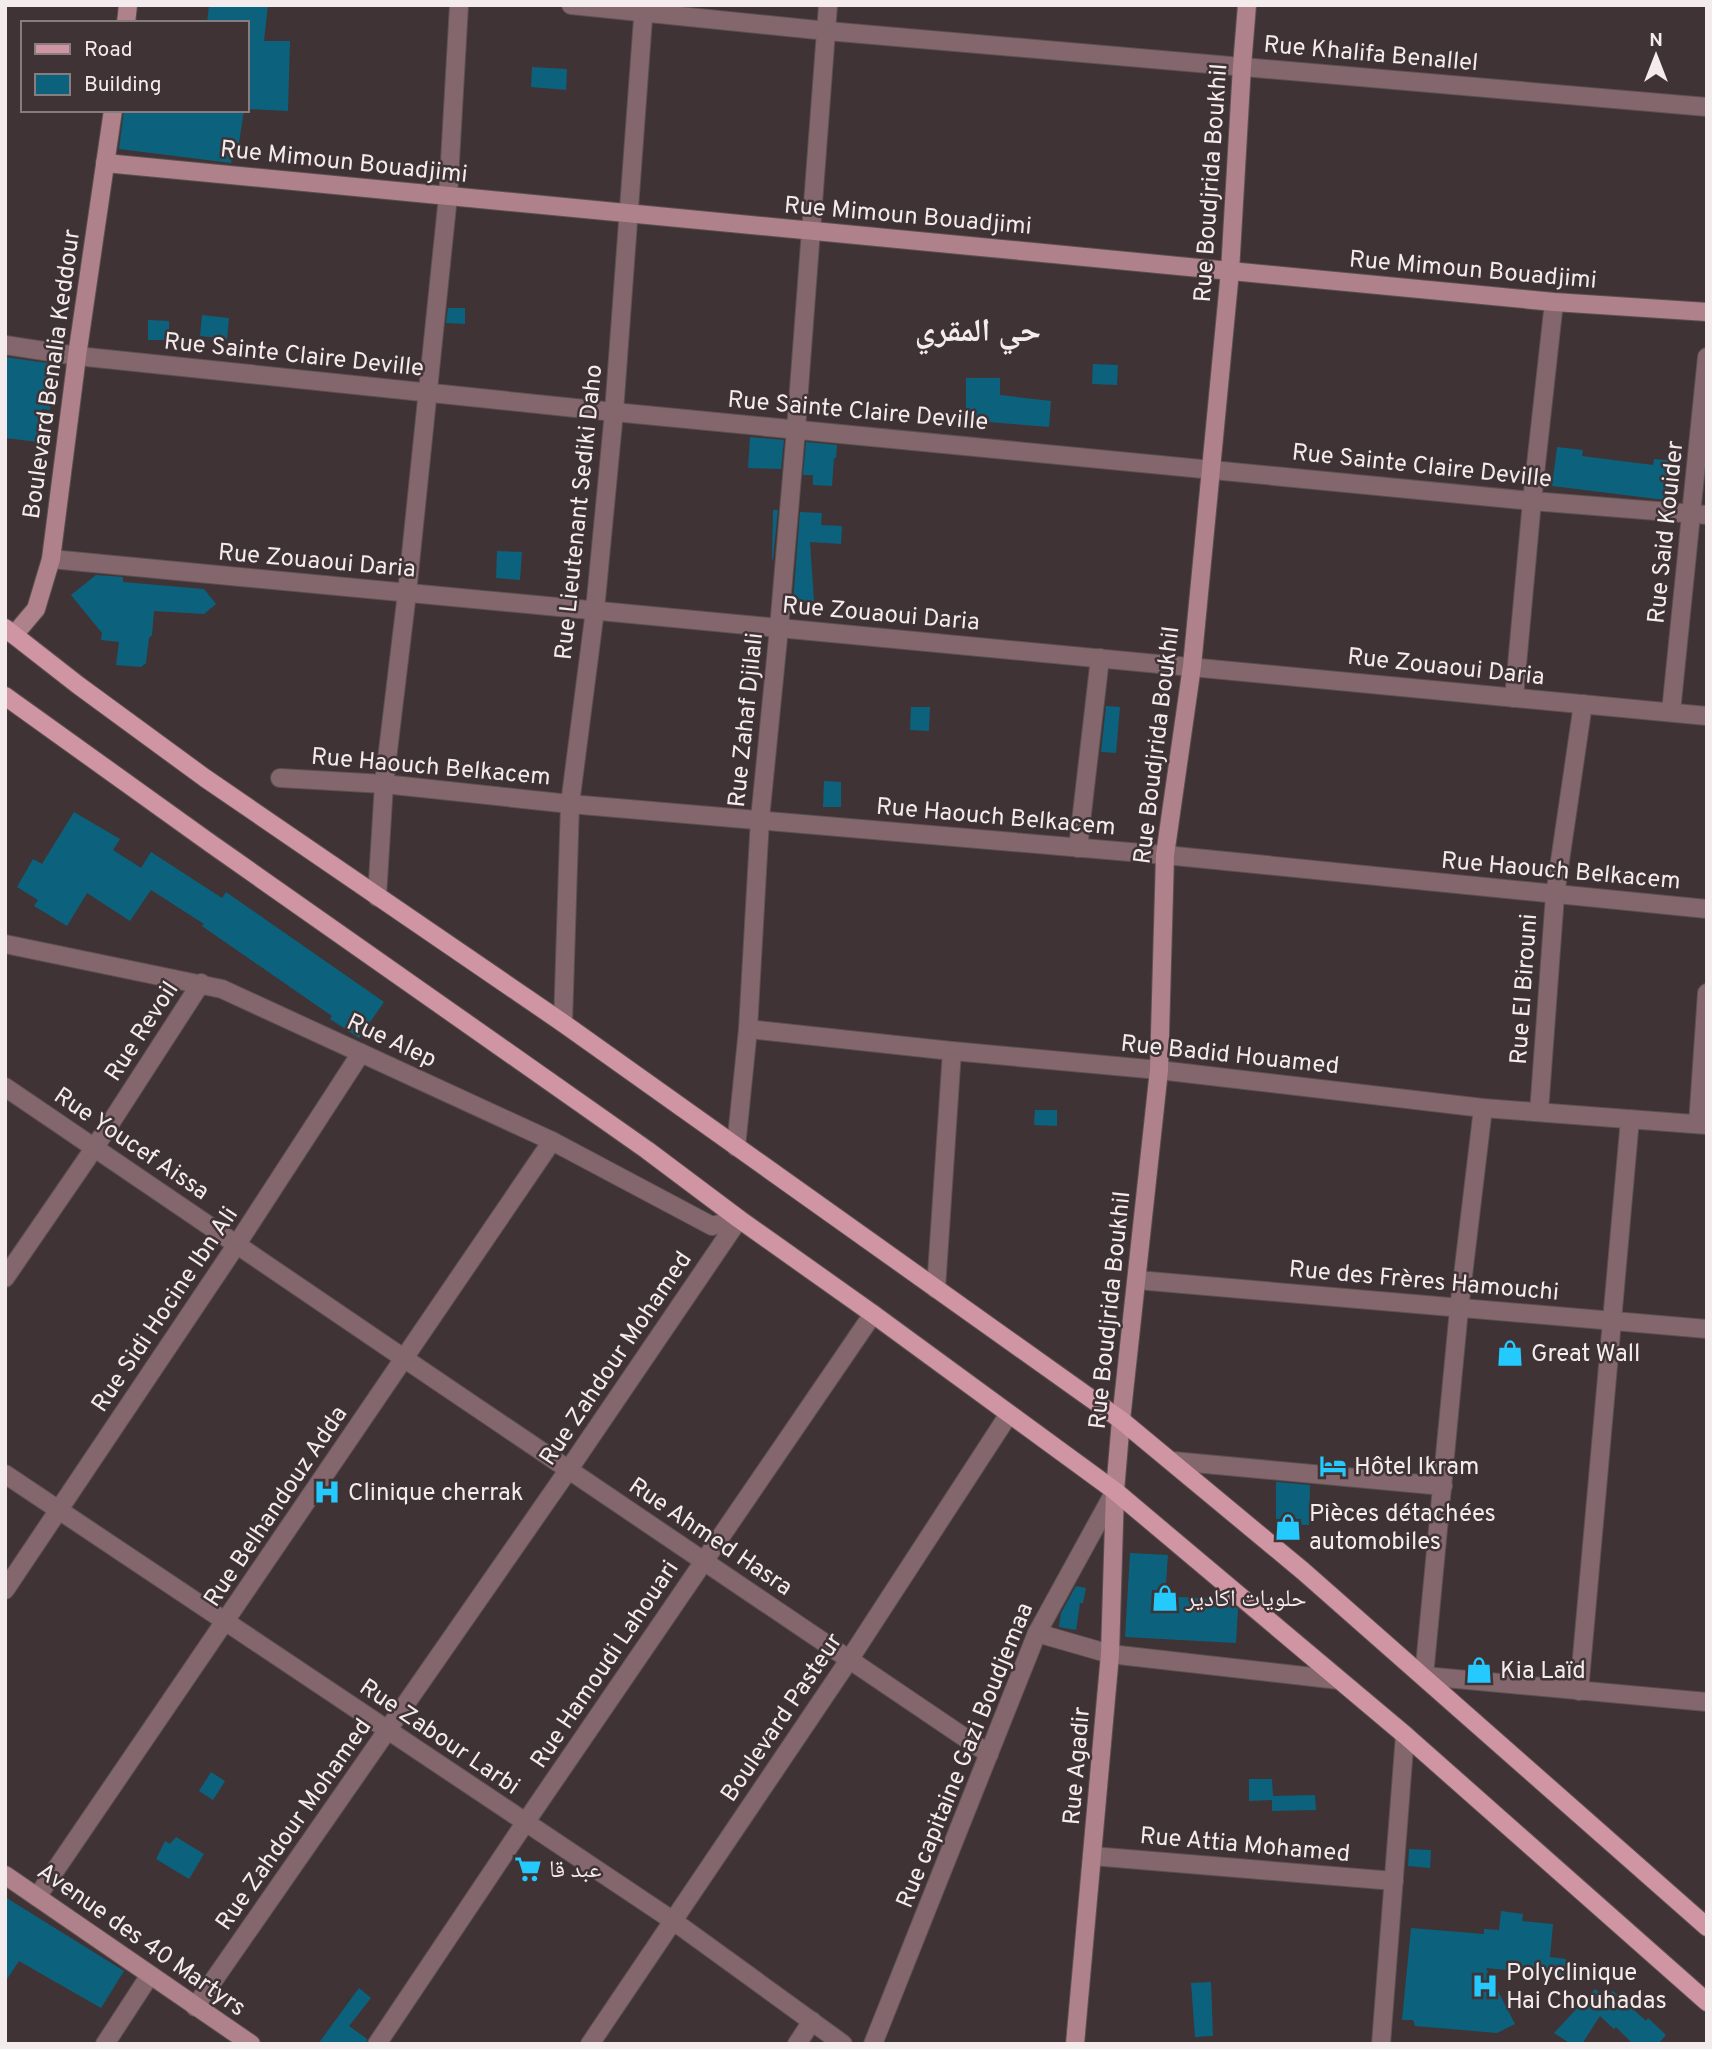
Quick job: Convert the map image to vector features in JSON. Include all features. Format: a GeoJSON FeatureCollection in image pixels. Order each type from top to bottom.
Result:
{"type":"FeatureCollection","features":[{"type":"Feature","properties":{"kind":"main road"},"geometry":{"type":"LineString","coordinates":[[9,631],[205,778],[563,1024],[1121,1420],[1303,1571],[1707,1927]]}},
{"type":"Feature","properties":{"kind":"main road"},"geometry":{"type":"LineString","coordinates":[[5,696],[647,1150],[1115,1491],[1405,1735],[1707,2002]]}},
{"type":"Feature","properties":{"kind":"street"},"geometry":{"type":"LineString","coordinates":[[377,897],[384,784],[407,593],[448,196],[459,5]]}},
{"type":"Feature","properties":{"kind":"street","name":"Rue Khalifa Benallel"},"geometry":{"type":"LineString","coordinates":[[572,5],[644,9],[827,31],[1707,107]]}},
{"type":"Feature","properties":{"kind":"street","name":"Rue Zahaf Djilali"},"geometry":{"type":"LineString","coordinates":[[736,1147],[748,1029],[760,819],[796,429],[828,5]]}},
{"type":"Feature","properties":{"kind":"street","name":"Rue Boudjrida Boukhil"},"geometry":{"type":"LineString","coordinates":[[1115,1491],[1159,1070],[1165,855],[1192,666],[1230,271],[1247,5]]}},
{"type":"Feature","properties":{"kind":"street","name":"Rue Lieutenant Sediki Daho"},"geometry":{"type":"LineString","coordinates":[[563,1024],[570,804],[595,610],[614,412],[644,9]]}},
{"type":"Feature","properties":{"kind":"street","name":"Boulevard Benalia Keddour"},"geometry":{"type":"LineString","coordinates":[[9,631],[36,609],[51,559],[113,112]]}},
{"type":"Feature","properties":{"kind":"street","name":"Rue Mimoun Bouadjimi"},"geometry":{"type":"LineString","coordinates":[[105,163],[1554,302],[1707,312]]}},
{"type":"Feature","properties":{"kind":"street"},"geometry":{"type":"LineString","coordinates":[[1514,698],[1554,302]]}},
{"type":"Feature","properties":{"kind":"street","name":"Rue Sainte Claire Deville"},"geometry":{"type":"LineString","coordinates":[[5,345],[77,356],[614,412],[1699,515]]}},
{"type":"Feature","properties":{"kind":"street","name":"Rue Said Kouider"},"geometry":{"type":"LineString","coordinates":[[1671,712],[1699,515],[1707,357]]}},
{"type":"Feature","properties":{"kind":"street","name":"Rue Zouaoui Daria"},"geometry":{"type":"LineString","coordinates":[[51,559],[1707,716]]}},
{"type":"Feature","properties":{"kind":"street"},"geometry":{"type":"LineString","coordinates":[[1077,848],[1100,658]]}},
{"type":"Feature","properties":{"kind":"street","name":"Rue El Birouni"},"geometry":{"type":"LineString","coordinates":[[1539,1112],[1555,895],[1583,704]]}},
{"type":"Feature","properties":{"kind":"street","name":"Rue Haouch Belkacem"},"geometry":{"type":"LineString","coordinates":[[280,778],[384,784],[570,804],[1165,855],[1707,909]]}},
{"type":"Feature","properties":{"kind":"street","name":"Rue Alep"},"geometry":{"type":"LineString","coordinates":[[5,944],[222,989],[552,1142],[712,1226],[739,1219]]}},
{"type":"Feature","properties":{"kind":"street","name":"Rue Revoil"},"geometry":{"type":"LineString","coordinates":[[5,1278],[95,1147],[201,984]]}},
{"type":"Feature","properties":{"kind":"street"},"geometry":{"type":"LineString","coordinates":[[1702,1124],[1707,993]]}},
{"type":"Feature","properties":{"kind":"street","name":"Rue Badid Houamed"},"geometry":{"type":"LineString","coordinates":[[748,1029],[1159,1070],[1483,1108],[1702,1124]]}},
{"type":"Feature","properties":{"kind":"street"},"geometry":{"type":"LineString","coordinates":[[936,1289],[952,1051]]}},
{"type":"Feature","properties":{"kind":"street","name":"Rue Sidi Hocine Ibn Ali"},"geometry":{"type":"LineString","coordinates":[[5,1590],[237,1244],[361,1053]]}},
{"type":"Feature","properties":{"kind":"street","name":"Rue Youcef Aissa"},"geometry":{"type":"LineString","coordinates":[[5,1087],[405,1359]]}},
{"type":"Feature","properties":{"kind":"street"},"geometry":{"type":"LineString","coordinates":[[1483,1108],[1459,1309],[1424,1676],[1707,1702]]}},
{"type":"Feature","properties":{"kind":"street"},"geometry":{"type":"LineString","coordinates":[[1578,1691],[1630,1119]]}},
{"type":"Feature","properties":{"kind":"street","name":"Rue Belhandouz Adda"},"geometry":{"type":"LineString","coordinates":[[37,1897],[552,1142]]}},
{"type":"Feature","properties":{"kind":"street","name":"Rue Zahdour Mohamed"},"geometry":{"type":"LineString","coordinates":[[195,2007],[569,1469],[739,1219]]}},
{"type":"Feature","properties":{"kind":"street","name":"Rue des Frères Hamouchi"},"geometry":{"type":"LineString","coordinates":[[1137,1280],[1707,1329]]}},
{"type":"Feature","properties":{"kind":"street","name":"Rue Hamoudi Lahouari"},"geometry":{"type":"LineString","coordinates":[[377,2044],[873,1314]]}},
{"type":"Feature","properties":{"kind":"street","name":"Rue Ahmed Hasra"},"geometry":{"type":"LineString","coordinates":[[405,1359],[989,1754]]}},
{"type":"Feature","properties":{"kind":"street","name":"Boulevard Pasteur"},"geometry":{"type":"LineString","coordinates":[[590,2044],[849,1660],[1009,1415]]}},
{"type":"Feature","properties":{"kind":"street"},"geometry":{"type":"LineString","coordinates":[[1173,1461],[1443,1486]]}},
{"type":"Feature","properties":{"kind":"street","name":"Rue Zabour Larbi"},"geometry":{"type":"LineString","coordinates":[[5,1474],[672,1920],[843,2044]]}},
{"type":"Feature","properties":{"kind":"street","name":"Rue capitaine Gazi Boudjemaa"},"geometry":{"type":"LineString","coordinates":[[873,2044],[1037,1633],[1115,1491]]}},
{"type":"Feature","properties":{"kind":"street","name":"Rue Agadir"},"geometry":{"type":"LineString","coordinates":[[1075,2044],[1110,1654],[1115,1491]]}},
{"type":"Feature","properties":{"kind":"street"},"geometry":{"type":"LineString","coordinates":[[1037,1633],[1110,1654],[1339,1680]]}},
{"type":"Feature","properties":{"kind":"street"},"geometry":{"type":"LineString","coordinates":[[1381,2044],[1405,1735]]}},
{"type":"Feature","properties":{"kind":"street","name":"Rue Attia Mohamed"},"geometry":{"type":"LineString","coordinates":[[1092,1856],[1394,1881]]}},
{"type":"Feature","properties":{"kind":"street","name":"Avenue des 40 Martyrs"},"geometry":{"type":"LineString","coordinates":[[5,1875],[251,2044]]}},
{"type":"Feature","properties":{"kind":"street"},"geometry":{"type":"LineString","coordinates":[[105,2044],[150,1975]]}},
{"type":"Feature","properties":{"kind":"street"},"geometry":{"type":"LineString","coordinates":[[797,2044],[812,2021]]}},
{"type":"Feature","properties":{"kind":"building"},"geometry":{"type":"Polygon","coordinates":[[[209,5],[268,5],[264,41],[290,41],[288,111],[248,109],[248,21],[207,21],[209,5]]]}},
{"type":"Feature","properties":{"kind":"building"},"geometry":{"type":"Polygon","coordinates":[[[532,67],[567,69],[566,90],[531,87],[532,67]]]}},
{"type":"Feature","properties":{"kind":"building"},"geometry":{"type":"Polygon","coordinates":[[[124,112],[244,112],[239,143],[234,143],[231,163],[119,149],[124,112]]]}},
{"type":"Feature","properties":{"kind":"building"},"geometry":{"type":"Polygon","coordinates":[[[448,308],[465,308],[465,324],[446,323],[448,308]]]}},
{"type":"Feature","properties":{"kind":"building"},"geometry":{"type":"Polygon","coordinates":[[[202,315],[229,318],[227,339],[200,336],[202,315]]]}},
{"type":"Feature","properties":{"kind":"building"},"geometry":{"type":"Polygon","coordinates":[[[148,320],[169,321],[169,340],[148,340],[148,320]]]}},
{"type":"Feature","properties":{"kind":"building"},"geometry":{"type":"Polygon","coordinates":[[[5,357],[54,364],[50,410],[42,409],[39,442],[5,438],[5,357]]]}},
{"type":"Feature","properties":{"kind":"building"},"geometry":{"type":"Polygon","coordinates":[[[1093,364],[1118,365],[1117,385],[1092,384],[1093,364]]]}},
{"type":"Feature","properties":{"kind":"building"},"geometry":{"type":"Polygon","coordinates":[[[966,378],[1000,378],[1000,395],[1051,401],[1049,427],[966,420],[966,378]]]}},
{"type":"Feature","properties":{"kind":"building"},"geometry":{"type":"Polygon","coordinates":[[[750,437],[784,440],[781,469],[748,468],[750,437]]]}},
{"type":"Feature","properties":{"kind":"building"},"geometry":{"type":"Polygon","coordinates":[[[806,442],[837,445],[832,486],[813,485],[813,475],[803,475],[806,442]]]}},
{"type":"Feature","properties":{"kind":"building"},"geometry":{"type":"Polygon","coordinates":[[[1557,447],[1583,450],[1582,456],[1653,465],[1654,459],[1677,461],[1673,501],[1552,486],[1557,447]]]}},
{"type":"Feature","properties":{"kind":"building"},"geometry":{"type":"Polygon","coordinates":[[[773,510],[778,510],[772,560],[773,510]]]}},
{"type":"Feature","properties":{"kind":"building"},"geometry":{"type":"Polygon","coordinates":[[[800,512],[822,513],[821,525],[842,526],[841,544],[810,542],[814,601],[793,602],[800,512]]]}},
{"type":"Feature","properties":{"kind":"building"},"geometry":{"type":"Polygon","coordinates":[[[497,551],[522,552],[520,580],[496,578],[497,551]]]}},
{"type":"Feature","properties":{"kind":"building"},"geometry":{"type":"Polygon","coordinates":[[[96,575],[123,577],[123,582],[204,589],[216,604],[204,614],[154,611],[146,663],[141,667],[116,665],[119,642],[101,640],[102,633],[71,595],[96,575]]]}},
{"type":"Feature","properties":{"kind":"building"},"geometry":{"type":"Polygon","coordinates":[[[1106,706],[1120,707],[1116,753],[1101,752],[1106,706]]]}},
{"type":"Feature","properties":{"kind":"building"},"geometry":{"type":"Polygon","coordinates":[[[911,707],[930,707],[929,731],[910,730],[911,707]]]}},
{"type":"Feature","properties":{"kind":"building"},"geometry":{"type":"Polygon","coordinates":[[[824,781],[841,782],[841,807],[823,807],[824,781]]]}},
{"type":"Feature","properties":{"kind":"building"},"geometry":{"type":"Polygon","coordinates":[[[74,812],[120,839],[113,850],[141,868],[151,852],[222,898],[226,892],[384,1002],[359,1038],[330,1019],[332,1016],[202,926],[204,924],[151,890],[130,921],[87,893],[67,926],[34,906],[38,900],[17,887],[33,859],[42,864],[74,812]]]}},
{"type":"Feature","properties":{"kind":"building"},"geometry":{"type":"Polygon","coordinates":[[[1035,1110],[1057,1110],[1057,1126],[1034,1125],[1035,1110]]]}},
{"type":"Feature","properties":{"kind":"building"},"geometry":{"type":"Polygon","coordinates":[[[1276,1482],[1310,1485],[1309,1525],[1276,1524],[1276,1482]]]}},
{"type":"Feature","properties":{"kind":"building","name":"حلويات اكادير"},"geometry":{"type":"Polygon","coordinates":[[[1130,1553],[1168,1555],[1165,1596],[1227,1600],[1238,1609],[1236,1643],[1125,1637],[1130,1553]]]}},
{"type":"Feature","properties":{"kind":"building"},"geometry":{"type":"Polygon","coordinates":[[[1076,1586],[1086,1588],[1083,1603],[1080,1603],[1076,1630],[1059,1627],[1061,1613],[1076,1586]]]}},
{"type":"Feature","properties":{"kind":"building"},"geometry":{"type":"Polygon","coordinates":[[[211,1772],[225,1781],[213,1800],[199,1791],[211,1772]]]}},
{"type":"Feature","properties":{"kind":"building"},"geometry":{"type":"Polygon","coordinates":[[[1249,1779],[1272,1779],[1273,1796],[1315,1795],[1316,1810],[1272,1811],[1272,1800],[1249,1801],[1249,1779]]]}},
{"type":"Feature","properties":{"kind":"building"},"geometry":{"type":"Polygon","coordinates":[[[176,1837],[204,1854],[189,1879],[156,1859],[165,1841],[170,1844],[176,1837]]]}},
{"type":"Feature","properties":{"kind":"building"},"geometry":{"type":"Polygon","coordinates":[[[1409,1849],[1431,1850],[1430,1868],[1408,1866],[1409,1849]]]}},
{"type":"Feature","properties":{"kind":"building"},"geometry":{"type":"Polygon","coordinates":[[[5,1897],[124,1971],[101,2008],[19,1961],[5,1982],[5,1897]]]}},
{"type":"Feature","properties":{"kind":"building","name":"Polyclinique Hai Chouhadas"},"geometry":{"type":"Polygon","coordinates":[[[1501,1911],[1523,1914],[1522,1921],[1553,1924],[1550,1957],[1566,1959],[1564,1976],[1486,1968],[1515,2024],[1497,2033],[1415,2026],[1413,2020],[1402,2020],[1411,1928],[1484,1934],[1484,1929],[1499,1930],[1501,1911]]]}},
{"type":"Feature","properties":{"kind":"building"},"geometry":{"type":"Polygon","coordinates":[[[1211,1982],[1213,2036],[1195,2037],[1191,1983],[1211,1982]]]}},
{"type":"Feature","properties":{"kind":"building"},"geometry":{"type":"Polygon","coordinates":[[[359,1988],[371,1998],[349,2026],[367,2039],[366,2044],[318,2044],[359,1988]]]}},
{"type":"Feature","properties":{"kind":"building"},"geometry":{"type":"Polygon","coordinates":[[[1595,1989],[1605,1998],[1613,1991],[1666,2035],[1658,2044],[1633,2044],[1600,2016],[1582,2044],[1571,2044],[1554,2033],[1595,1989]]]}},
{"type":"Feature","properties":{"kind":"place","name":"Great Wall"},"geometry":{"type":"Point","coordinates":[1510,1353]}},
{"type":"Feature","properties":{"kind":"place","name":"Hôtel Ikram"},"geometry":{"type":"Point","coordinates":[1333,1466]}},
{"type":"Feature","properties":{"kind":"place","name":"Clinique cherrak"},"geometry":{"type":"Point","coordinates":[327,1492]}},
{"type":"Feature","properties":{"kind":"place","name":"Pièces détachées automobiles"},"geometry":{"type":"Point","coordinates":[1288,1527]}},
{"type":"Feature","properties":{"kind":"place","name":"حلويات اكادير"},"geometry":{"type":"Point","coordinates":[1165,1598]}},
{"type":"Feature","properties":{"kind":"place","name":"Kia Laïd"},"geometry":{"type":"Point","coordinates":[1479,1670]}},
{"type":"Feature","properties":{"kind":"place","name":"عبد قا"},"geometry":{"type":"Point","coordinates":[528,1869]}},
{"type":"Feature","properties":{"kind":"place","name":"Polyclinique Hai Chouhadas"},"geometry":{"type":"Point","coordinates":[1485,1986]}},
{"type":"Feature","properties":{"kind":"district","name":"حي المقري"},"geometry":{"type":"Point","coordinates":[978,330]}}]}
